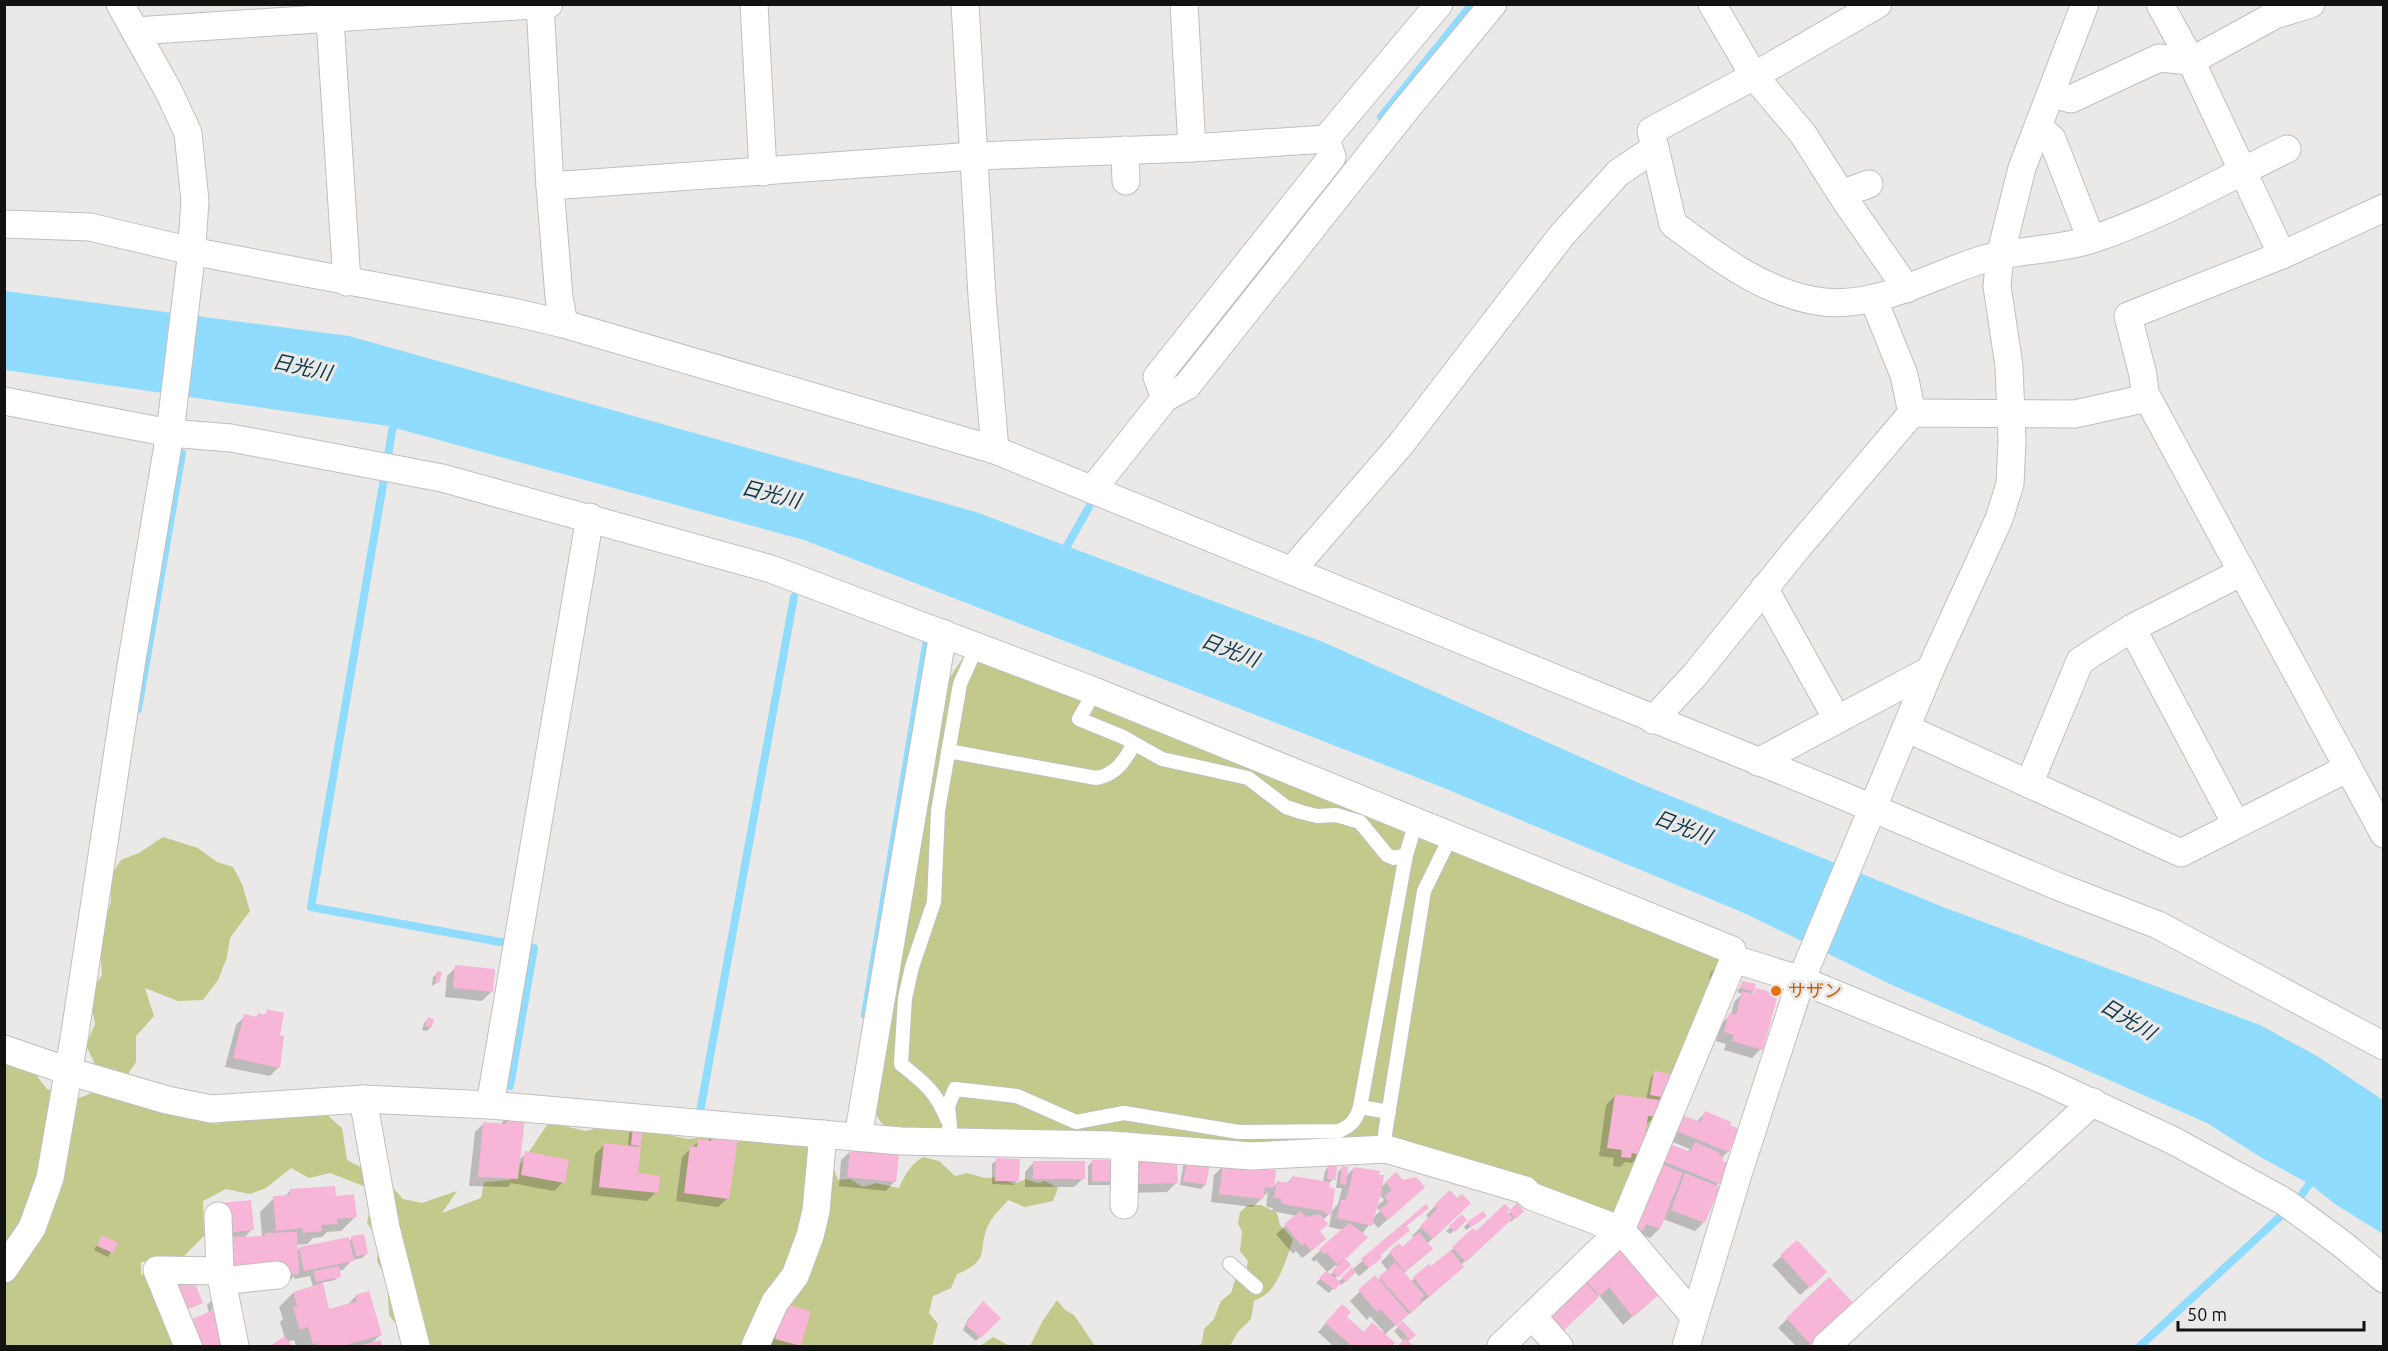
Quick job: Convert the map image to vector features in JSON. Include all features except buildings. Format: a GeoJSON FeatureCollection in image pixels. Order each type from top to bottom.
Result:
{"type":"FeatureCollection","features":[{"type":"Feature","properties":{"kind":"street"},"geometry":{"type":"LineString","coordinates":[[4,1269],[32,1228],[50,1178],[171,429],[191,255],[195,201],[188,134],[169,92],[120,4]]}},
{"type":"Feature","properties":{"kind":"street"},"geometry":{"type":"LineString","coordinates":[[135,31],[330,12],[549,4]]}},
{"type":"Feature","properties":{"kind":"street"},"geometry":{"type":"LineString","coordinates":[[754,4],[763,172]]}},
{"type":"Feature","properties":{"kind":"street"},"geometry":{"type":"LineString","coordinates":[[965,4],[982,296],[995,450]]}},
{"type":"Feature","properties":{"kind":"street"},"geometry":{"type":"LineString","coordinates":[[1184,4],[1192,148]]}},
{"type":"Feature","properties":{"kind":"street"},"geometry":{"type":"LineString","coordinates":[[550,186],[974,156],[1192,148],[1326,139],[1439,4]]}},
{"type":"Feature","properties":{"kind":"street"},"geometry":{"type":"LineString","coordinates":[[1092,490],[1165,398],[1186,386],[1493,4]]}},
{"type":"Feature","properties":{"kind":"street"},"geometry":{"type":"LineString","coordinates":[[1712,4],[1754,76],[1803,134],[1841,194],[1907,289]]}},
{"type":"Feature","properties":{"kind":"street"},"geometry":{"type":"LineString","coordinates":[[1878,4],[1754,76],[1651,130],[1673,224],[1729,265],[1772,288],[1812,301],[1854,302],[1907,289],[1951,269],[2000,256],[2091,239],[2144,218],[2287,149]]}},
{"type":"Feature","properties":{"kind":"street"},"geometry":{"type":"LineString","coordinates":[[1686,1347],[1801,980],[1930,670],[1999,519],[2010,484],[2009,366],[1997,286],[2000,256],[2022,168],[2085,4]]}},
{"type":"Feature","properties":{"kind":"street"},"geometry":{"type":"LineString","coordinates":[[2160,4],[2191,61],[2282,255]]}},
{"type":"Feature","properties":{"kind":"street"},"geometry":{"type":"LineString","coordinates":[[2052,94],[2071,99],[2159,58],[2191,61],[2275,15],[2311,4]]}},
{"type":"Feature","properties":{"kind":"street"},"geometry":{"type":"LineString","coordinates":[[540,5],[550,186],[559,297],[564,324]]}},
{"type":"Feature","properties":{"kind":"street"},"geometry":{"type":"LineString","coordinates":[[330,12],[347,282]]}},
{"type":"Feature","properties":{"kind":"street"},"geometry":{"type":"LineString","coordinates":[[2038,127],[2052,139],[2091,239]]}},
{"type":"Feature","properties":{"kind":"street"},"geometry":{"type":"LineString","coordinates":[[1165,398],[1156,377],[1332,158],[1326,139]]}},
{"type":"Feature","properties":{"kind":"street"},"geometry":{"type":"LineString","coordinates":[[1292,570],[1401,444],[1562,235],[1618,173],[1655,148]]}},
{"type":"Feature","properties":{"kind":"street"},"geometry":{"type":"LineString","coordinates":[[1125,150],[1126,181]]}},
{"type":"Feature","properties":{"kind":"street"},"geometry":{"type":"LineString","coordinates":[[1841,194],[1869,184]]}},
{"type":"Feature","properties":{"kind":"street"},"geometry":{"type":"LineString","coordinates":[[2384,208],[2282,255],[2128,316],[2143,375],[2145,393],[2384,834]]}},
{"type":"Feature","properties":{"kind":"street"},"geometry":{"type":"LineString","coordinates":[[4,224],[90,227],[191,255],[513,312],[564,324],[995,450],[1872,808],[2057,886],[2158,925],[2384,1047]]}},
{"type":"Feature","properties":{"kind":"street"},"geometry":{"type":"LineString","coordinates":[[1873,298],[1904,375],[1911,413]]}},
{"type":"Feature","properties":{"kind":"street"},"geometry":{"type":"LineString","coordinates":[[1911,413],[2075,414],[2138,400],[2145,393]]}},
{"type":"Feature","properties":{"kind":"street"},"geometry":{"type":"LineString","coordinates":[[4,401],[231,438],[442,478],[771,568],[1095,691],[1732,950],[1734,959],[1621,1230],[1501,1347]]}},
{"type":"Feature","properties":{"kind":"street"},"geometry":{"type":"LineString","coordinates":[[1653,720],[1694,676],[1764,588],[1911,413]]}},
{"type":"Feature","properties":{"kind":"street"},"geometry":{"type":"LineString","coordinates":[[490,1105],[590,517]]}},
{"type":"Feature","properties":{"kind":"street"},"geometry":{"type":"LineString","coordinates":[[2029,784],[2080,661],[2132,628],[2242,572]]}},
{"type":"Feature","properties":{"kind":"street"},"geometry":{"type":"LineString","coordinates":[[1764,588],[1837,719]]}},
{"type":"Feature","properties":{"kind":"street"},"geometry":{"type":"LineString","coordinates":[[2132,628],[2236,824]]}},
{"type":"Feature","properties":{"kind":"street"},"geometry":{"type":"LineString","coordinates":[[858,1137],[930,784],[943,633]]}},
{"type":"Feature","properties":{"kind":"street"},"geometry":{"type":"LineString","coordinates":[[1758,762],[1930,670]]}},
{"type":"Feature","properties":{"kind":"street"},"geometry":{"type":"LineString","coordinates":[[1906,728],[2181,852],[2348,768]]}},
{"type":"Feature","properties":{"kind":"street"},"geometry":{"type":"LineString","coordinates":[[1734,959],[1801,980],[2041,1078],[2174,1141],[2285,1202],[2342,1244],[2384,1279]]}},
{"type":"Feature","properties":{"kind":"street"},"geometry":{"type":"LineString","coordinates":[[4,1048],[68,1071],[166,1100],[211,1109],[363,1099],[490,1105],[858,1137],[947,1134],[1251,1156],[1386,1149],[1525,1190],[1531,1196],[1621,1230],[1694,1316]]}},
{"type":"Feature","properties":{"kind":"street"},"geometry":{"type":"LineString","coordinates":[[363,1099],[386,1228],[416,1347]]}},
{"type":"Feature","properties":{"kind":"street"},"geometry":{"type":"LineString","coordinates":[[1826,1347],[2093,1102]]}},
{"type":"Feature","properties":{"kind":"street"},"geometry":{"type":"LineString","coordinates":[[754,1347],[775,1302],[795,1276],[810,1236],[816,1211],[823,1134]]}},
{"type":"Feature","properties":{"kind":"street"},"geometry":{"type":"LineString","coordinates":[[1124,1205],[1125,1146]]}},
{"type":"Feature","properties":{"kind":"street"},"geometry":{"type":"LineString","coordinates":[[218,1216],[221,1276],[236,1347]]}},
{"type":"Feature","properties":{"kind":"street"},"geometry":{"type":"LineString","coordinates":[[188,1347],[157,1270],[221,1276],[277,1275]]}},
{"type":"Feature","properties":{"kind":"street"},"geometry":{"type":"LineString","coordinates":[[1533,1317],[1558,1347]]}},
{"type":"Feature","properties":{"kind":"lane"},"geometry":{"type":"LineString","coordinates":[[947,1134],[938,1098],[928,1086],[900,1064],[905,998],[934,902],[938,811],[930,784],[948,752],[960,684],[977,646]]}},
{"type":"Feature","properties":{"kind":"lane"},"geometry":{"type":"LineString","coordinates":[[1095,691],[1079,719],[1162,759],[1248,778],[1287,807],[1300,812],[1317,816],[1336,815],[1360,822],[1387,855],[1394,858],[1406,855]]}},
{"type":"Feature","properties":{"kind":"lane"},"geometry":{"type":"LineString","coordinates":[[948,752],[1096,778],[1106,777],[1117,770],[1134,744]]}},
{"type":"Feature","properties":{"kind":"lane"},"geometry":{"type":"LineString","coordinates":[[947,1134],[948,1106],[955,1089],[1017,1096],[1076,1122],[1124,1113],[1239,1132],[1339,1131],[1353,1123],[1360,1107],[1406,855],[1416,822]]}},
{"type":"Feature","properties":{"kind":"lane"},"geometry":{"type":"LineString","coordinates":[[1386,1149],[1385,1134],[1424,891],[1451,836]]}},
{"type":"Feature","properties":{"kind":"lane"},"geometry":{"type":"LineString","coordinates":[[1382,993],[1407,998]]}},
{"type":"Feature","properties":{"kind":"lane"},"geometry":{"type":"LineString","coordinates":[[1360,1107],[1389,1112]]}},
{"type":"Feature","properties":{"kind":"lane"},"geometry":{"type":"LineString","coordinates":[[1230,1264],[1256,1287]]}},
{"type":"Feature","properties":{"kind":"green space"},"geometry":{"type":"Polygon","coordinates":[[[963,658],[983,660],[1715,955],[1720,961],[1618,1220],[1535,1191],[1536,1181],[1423,1149],[906,1134],[882,1123],[875,1108],[922,792],[930,792],[936,758],[932,752],[943,701],[946,700],[950,677],[963,658]]]}},
{"type":"Feature","properties":{"kind":"green space"},"geometry":{"type":"Polygon","coordinates":[[[163,837],[198,848],[217,862],[233,867],[242,884],[250,911],[230,938],[227,957],[218,980],[203,1000],[178,1001],[145,988],[154,1016],[136,1036],[136,1062],[124,1080],[145,1102],[160,1113],[188,1111],[216,1124],[238,1118],[264,1120],[287,1109],[308,1117],[326,1114],[342,1128],[347,1160],[387,1181],[403,1199],[422,1203],[457,1191],[442,1213],[481,1198],[484,1182],[510,1180],[549,1122],[585,1131],[617,1124],[688,1139],[721,1136],[736,1142],[756,1140],[787,1145],[799,1141],[807,1142],[824,1154],[838,1180],[850,1179],[863,1187],[876,1183],[899,1188],[908,1171],[923,1157],[939,1161],[955,1176],[967,1173],[985,1178],[999,1177],[1014,1184],[1026,1179],[1038,1183],[1045,1181],[1058,1188],[1053,1201],[1025,1207],[1008,1200],[996,1213],[986,1231],[982,1252],[976,1264],[957,1274],[951,1288],[933,1296],[929,1313],[938,1324],[932,1346],[434,1346],[402,1332],[389,1315],[387,1280],[377,1261],[379,1240],[367,1223],[371,1204],[366,1187],[330,1173],[309,1178],[291,1168],[266,1188],[250,1194],[226,1189],[203,1201],[204,1236],[181,1259],[141,1262],[141,1275],[149,1270],[179,1346],[5,1346],[4,1045],[29,1066],[47,1089],[79,1098],[99,1090],[94,1062],[86,1045],[95,1024],[89,994],[102,975],[99,934],[111,902],[109,878],[121,860],[139,853],[163,837]]]}},
{"type":"Feature","properties":{"kind":"green space"},"geometry":{"type":"Polygon","coordinates":[[[1248,1205],[1261,1205],[1277,1213],[1280,1225],[1293,1239],[1289,1252],[1275,1284],[1265,1295],[1254,1301],[1251,1319],[1238,1332],[1230,1346],[1198,1346],[1202,1343],[1204,1329],[1214,1319],[1221,1301],[1231,1293],[1235,1280],[1246,1271],[1248,1261],[1240,1251],[1242,1232],[1238,1223],[1240,1212],[1248,1205]]]}},
{"type":"Feature","properties":{"kind":"green space"},"geometry":{"type":"Polygon","coordinates":[[[1057,1300],[1065,1310],[1074,1315],[1095,1346],[1030,1346],[1057,1300]]]}},
{"type":"Feature","properties":{"kind":"green space"},"geometry":{"type":"Polygon","coordinates":[[[993,1337],[1010,1346],[980,1346],[993,1337]]]}},
{"type":"Feature","properties":{"kind":"water","name":"日光川"},"geometry":{"type":"Polygon","coordinates":[[[5,291],[349,336],[976,512],[1323,642],[1639,783],[1943,907],[2260,1025],[2317,1056],[2383,1100],[2383,1234],[2335,1204],[2311,1185],[2257,1155],[2207,1123],[1892,985],[1744,913],[1439,786],[804,540],[388,426],[5,370],[5,291]]]}},
{"type":"Feature","properties":{"kind":"waterway"},"geometry":{"type":"LineString","coordinates":[[1381,117],[1472,4]]}},
{"type":"Feature","properties":{"kind":"waterway"},"geometry":{"type":"LineString","coordinates":[[394,420],[311,907],[511,944]]}},
{"type":"Feature","properties":{"kind":"waterway"},"geometry":{"type":"LineString","coordinates":[[138,709],[182,453]]}},
{"type":"Feature","properties":{"kind":"waterway"},"geometry":{"type":"LineString","coordinates":[[1063,553],[1089,507]]}},
{"type":"Feature","properties":{"kind":"waterway"},"geometry":{"type":"LineString","coordinates":[[699,1117],[794,597]]}},
{"type":"Feature","properties":{"kind":"waterway"},"geometry":{"type":"LineString","coordinates":[[865,1015],[927,639]]}},
{"type":"Feature","properties":{"kind":"waterway"},"geometry":{"type":"LineString","coordinates":[[510,1086],[534,948]]}},
{"type":"Feature","properties":{"kind":"waterway"},"geometry":{"type":"LineString","coordinates":[[2140,1346],[2298,1200],[2315,1176]]}},
{"type":"Feature","properties":{"kind":"place","name":"サザン"},"geometry":{"type":"Point","coordinates":[1776,991]}}]}
